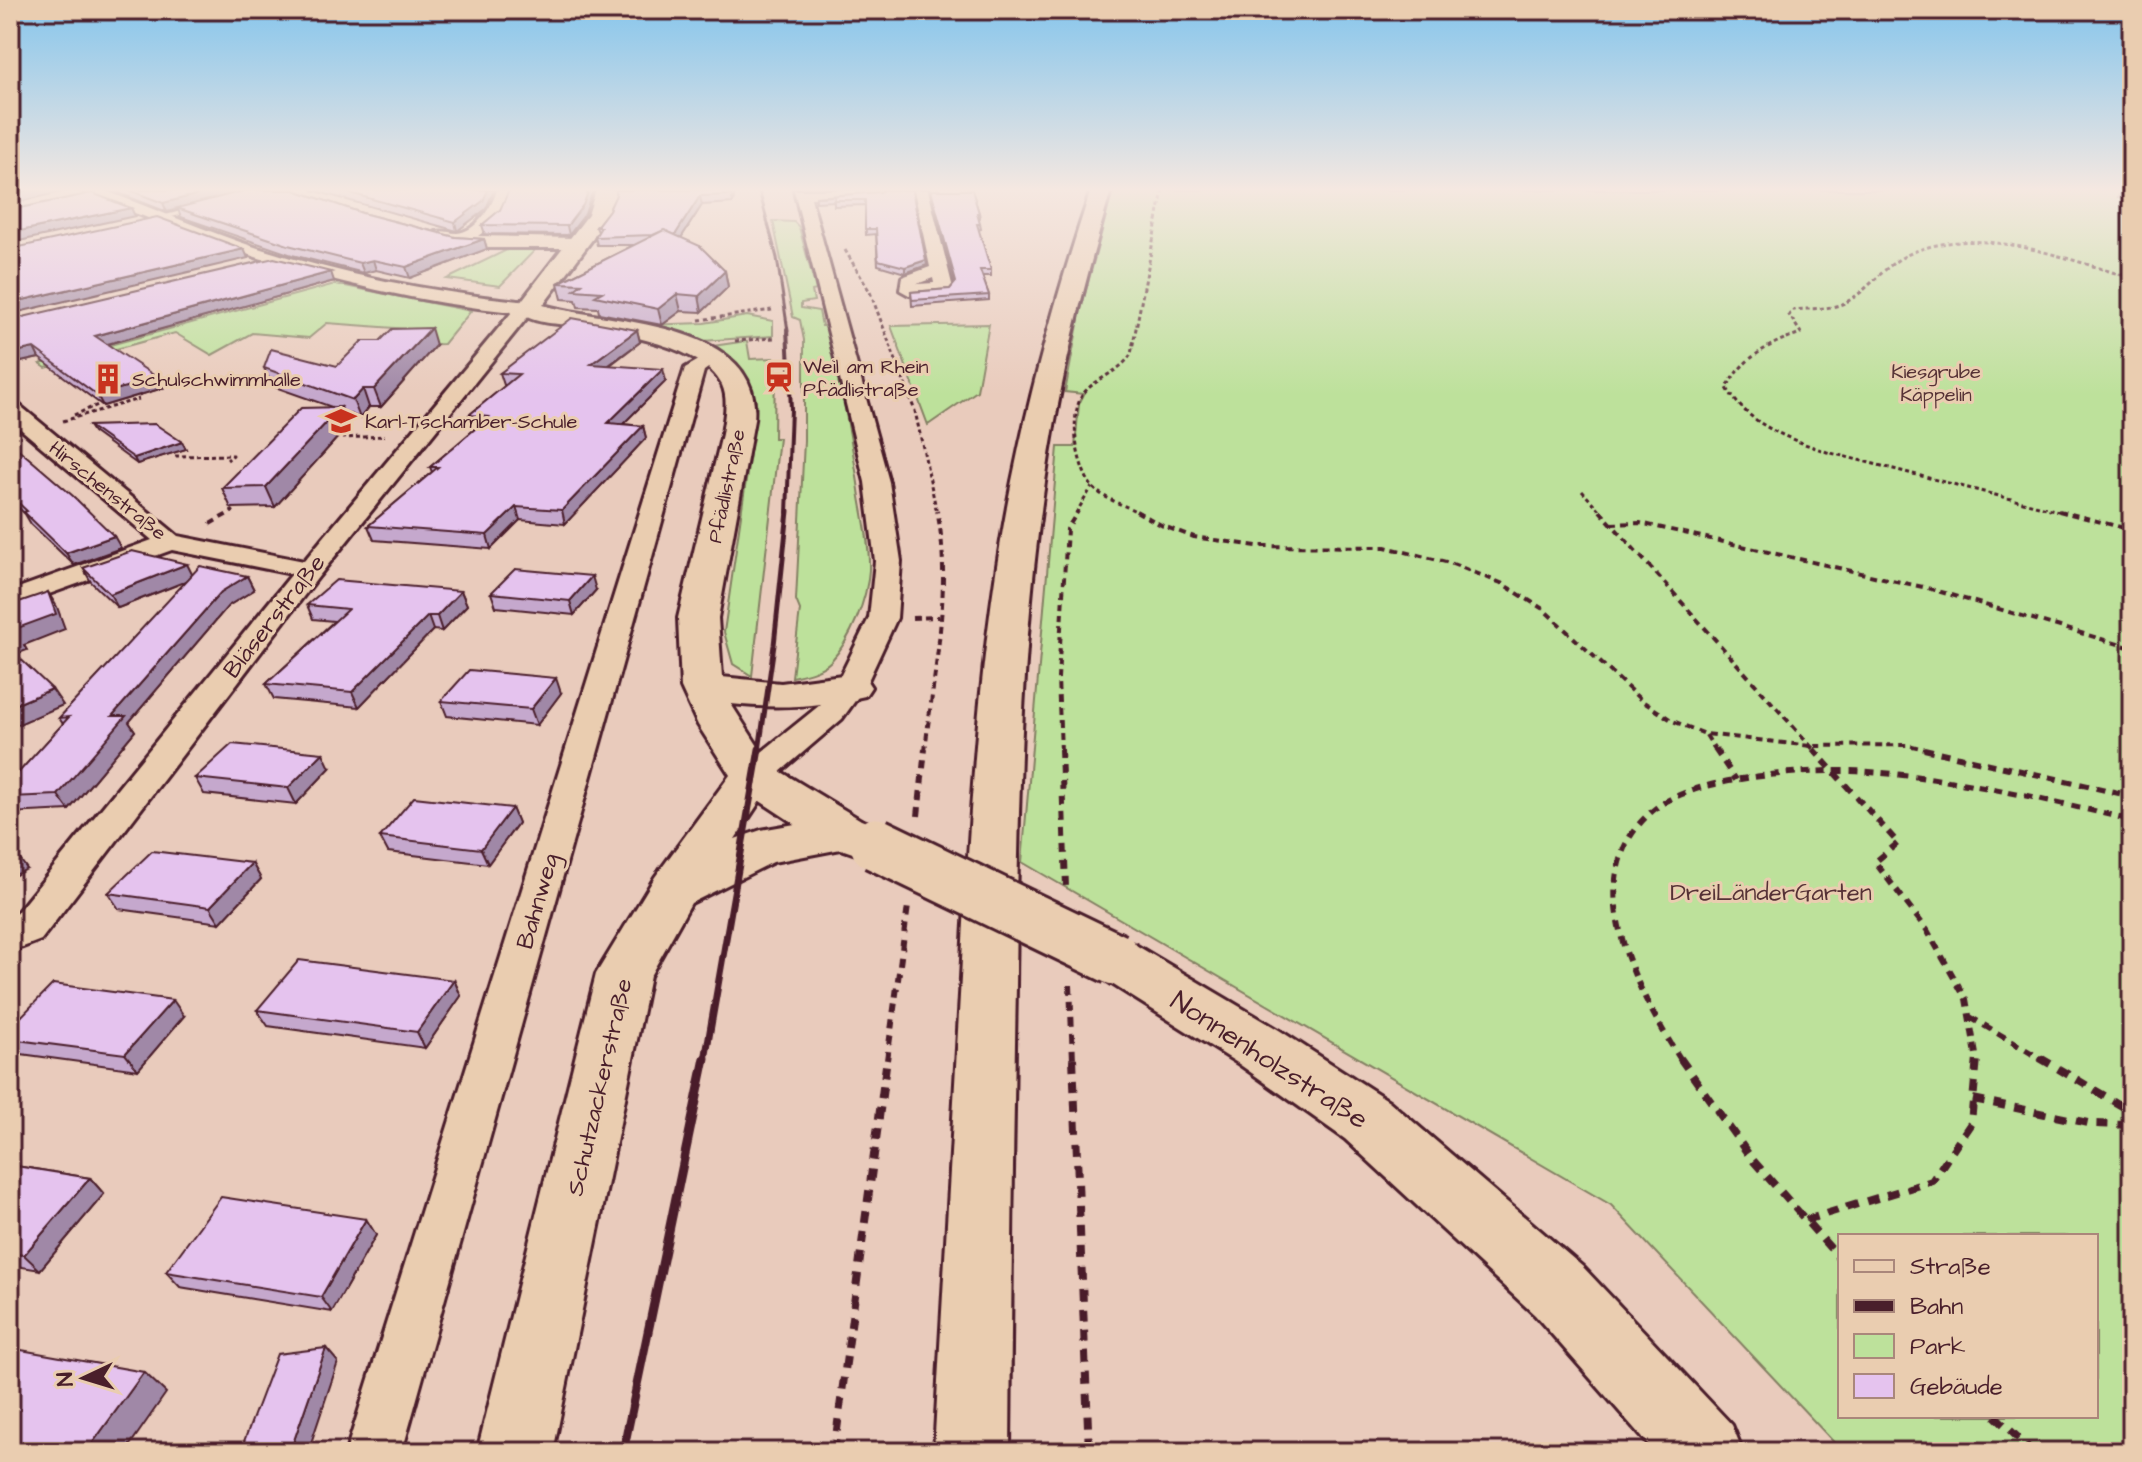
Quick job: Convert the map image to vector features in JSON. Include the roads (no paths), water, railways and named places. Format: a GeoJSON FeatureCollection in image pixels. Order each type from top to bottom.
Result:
{"type":"FeatureCollection","features":[{"type":"Feature","properties":{"kind":"street"},"geometry":{"type":"LineString","coordinates":[[529,308],[566,258]]}},
{"type":"Feature","properties":{"kind":"street","name":"Schutzackerstraße"},"geometry":{"type":"LineString","coordinates":[[515,1452],[623,974],[673,890],[754,776],[831,712],[850,687],[883,618],[888,561],[877,482],[818,258]]}},
{"type":"Feature","properties":{"kind":"street"},"geometry":{"type":"LineString","coordinates":[[937,258],[940,269]]}},
{"type":"Feature","properties":{"kind":"street"},"geometry":{"type":"LineString","coordinates":[[972,1452],[993,809],[1004,665],[1031,452],[1046,377],[1079,258]]}},
{"type":"Feature","properties":{"kind":"street"},"geometry":{"type":"LineString","coordinates":[[248,266],[278,259]]}},
{"type":"Feature","properties":{"kind":"street","name":"Pfädlistraße"},"geometry":{"type":"LineString","coordinates":[[278,259],[400,287],[529,308],[540,313],[658,335],[711,359],[729,372],[736,382],[741,406],[698,618],[702,688],[720,725],[754,776]]}},
{"type":"Feature","properties":{"kind":"street","name":"Bläserstraße"},"geometry":{"type":"LineString","coordinates":[[16,940],[310,570],[507,328],[529,308]]}},
{"type":"Feature","properties":{"kind":"street","name":"Bahnweg"},"geometry":{"type":"LineString","coordinates":[[374,1452],[695,368],[711,359]]}},
{"type":"Feature","properties":{"kind":"street","name":"Hirschenstraße"},"geometry":{"type":"LineString","coordinates":[[10,409],[170,542],[310,570]]}},
{"type":"Feature","properties":{"kind":"street"},"geometry":{"type":"LineString","coordinates":[[10,600],[170,542]]}},
{"type":"Feature","properties":{"kind":"street"},"geometry":{"type":"LineString","coordinates":[[702,688],[781,696],[850,687]]}},
{"type":"Feature","properties":{"kind":"street","name":"Nonnenholzstraße"},"geometry":{"type":"LineString","coordinates":[[754,776],[860,838],[1115,959],[1259,1047],[1367,1120],[1559,1291],[1705,1452]]}},
{"type":"Feature","properties":{"kind":"street"},"geometry":{"type":"LineString","coordinates":[[673,890],[761,847],[860,838]]}},
{"type":"Feature","properties":{"kind":"railway"},"geometry":{"type":"LineString","coordinates":[[777,258],[788,331]]}},
{"type":"Feature","properties":{"kind":"railway"},"geometry":{"type":"LineString","coordinates":[[787,329],[791,409],[787,513]]}},
{"type":"Feature","properties":{"kind":"railway"},"geometry":{"type":"LineString","coordinates":[[759,751],[788,511]]}},
{"type":"Feature","properties":{"kind":"railway"},"geometry":{"type":"LineString","coordinates":[[705,1060],[759,749]]}},
{"type":"Feature","properties":{"kind":"railway"},"geometry":{"type":"LineString","coordinates":[[623,1452],[705,1058]]}},
{"type":"Feature","properties":{"kind":"place","name":"Weil am Rhein Pfädlistraße"},"geometry":{"type":"Point","coordinates":[779,377]}},
{"type":"Feature","properties":{"kind":"place","name":"Schulschwimmhalle"},"geometry":{"type":"Point","coordinates":[108,379]}},
{"type":"Feature","properties":{"kind":"place","name":"Karl-Tschamber-Schule"},"geometry":{"type":"Point","coordinates":[341,421]}},
{"type":"Feature","properties":{"kind":"park label","name":"Kiesgrube Käppelin"},"geometry":{"type":"Point","coordinates":[1936,382]}},
{"type":"Feature","properties":{"kind":"park label","name":"DreiLänderGarten"},"geometry":{"type":"Point","coordinates":[1771,892]}}]}
